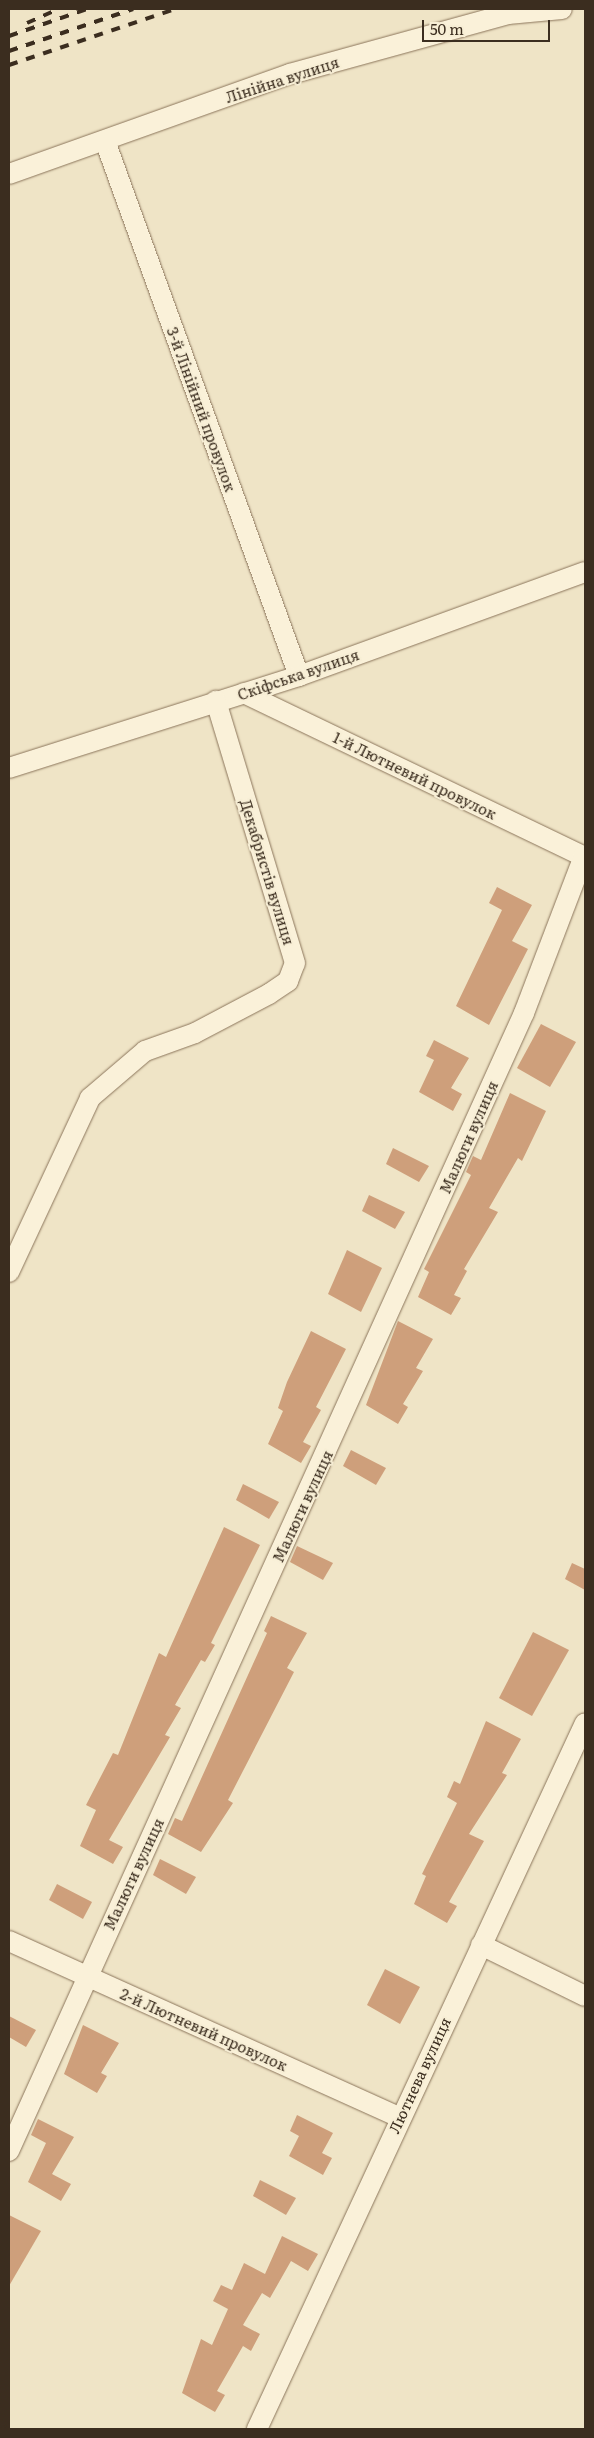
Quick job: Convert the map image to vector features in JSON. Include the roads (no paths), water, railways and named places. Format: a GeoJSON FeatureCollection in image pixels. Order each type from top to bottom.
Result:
{"type":"FeatureCollection","features":[{"type":"Feature","properties":{"kind":"street","name":"Лінійна вулиця"},"geometry":{"type":"LineString","coordinates":[[9,174],[290,74],[508,14],[562,9]]}},
{"type":"Feature","properties":{"kind":"street","name":"3-й Лінійний провулок"},"geometry":{"type":"LineString","coordinates":[[105,141],[299,676]]}},
{"type":"Feature","properties":{"kind":"street","name":"Скіфська вулиця"},"geometry":{"type":"LineString","coordinates":[[9,768],[299,676],[585,572]]}},
{"type":"Feature","properties":{"kind":"street","name":"1-й Лютневий провулок"},"geometry":{"type":"LineString","coordinates":[[244,693],[584,857]]}},
{"type":"Feature","properties":{"kind":"street","name":"Декабристів вулиця"},"geometry":{"type":"LineString","coordinates":[[9,1272],[90,1098],[145,1051],[195,1033],[269,994],[288,980],[295,963],[216,701]]}},
{"type":"Feature","properties":{"kind":"street","name":"Малюги вулиця"},"geometry":{"type":"LineString","coordinates":[[9,2151],[86,1976],[524,1013],[584,857]]}},
{"type":"Feature","properties":{"kind":"street","name":"Лютнева вулиця"},"geometry":{"type":"LineString","coordinates":[[257,2429],[399,2117],[585,1723]]}},
{"type":"Feature","properties":{"kind":"street","name":"2-й Лютневий провулок"},"geometry":{"type":"LineString","coordinates":[[9,1941],[399,2117]]}},
{"type":"Feature","properties":{"kind":"street"},"geometry":{"type":"LineString","coordinates":[[481,1945],[585,1996]]}},
{"type":"Feature","properties":{"kind":"railway"},"geometry":{"type":"LineString","coordinates":[[27,23],[59,9]]}},
{"type":"Feature","properties":{"kind":"railway"},"geometry":{"type":"LineString","coordinates":[[9,36],[87,9]]}},
{"type":"Feature","properties":{"kind":"railway"},"geometry":{"type":"LineString","coordinates":[[9,51],[133,9]]}},
{"type":"Feature","properties":{"kind":"railway"},"geometry":{"type":"LineString","coordinates":[[9,65],[175,9]]}}]}
